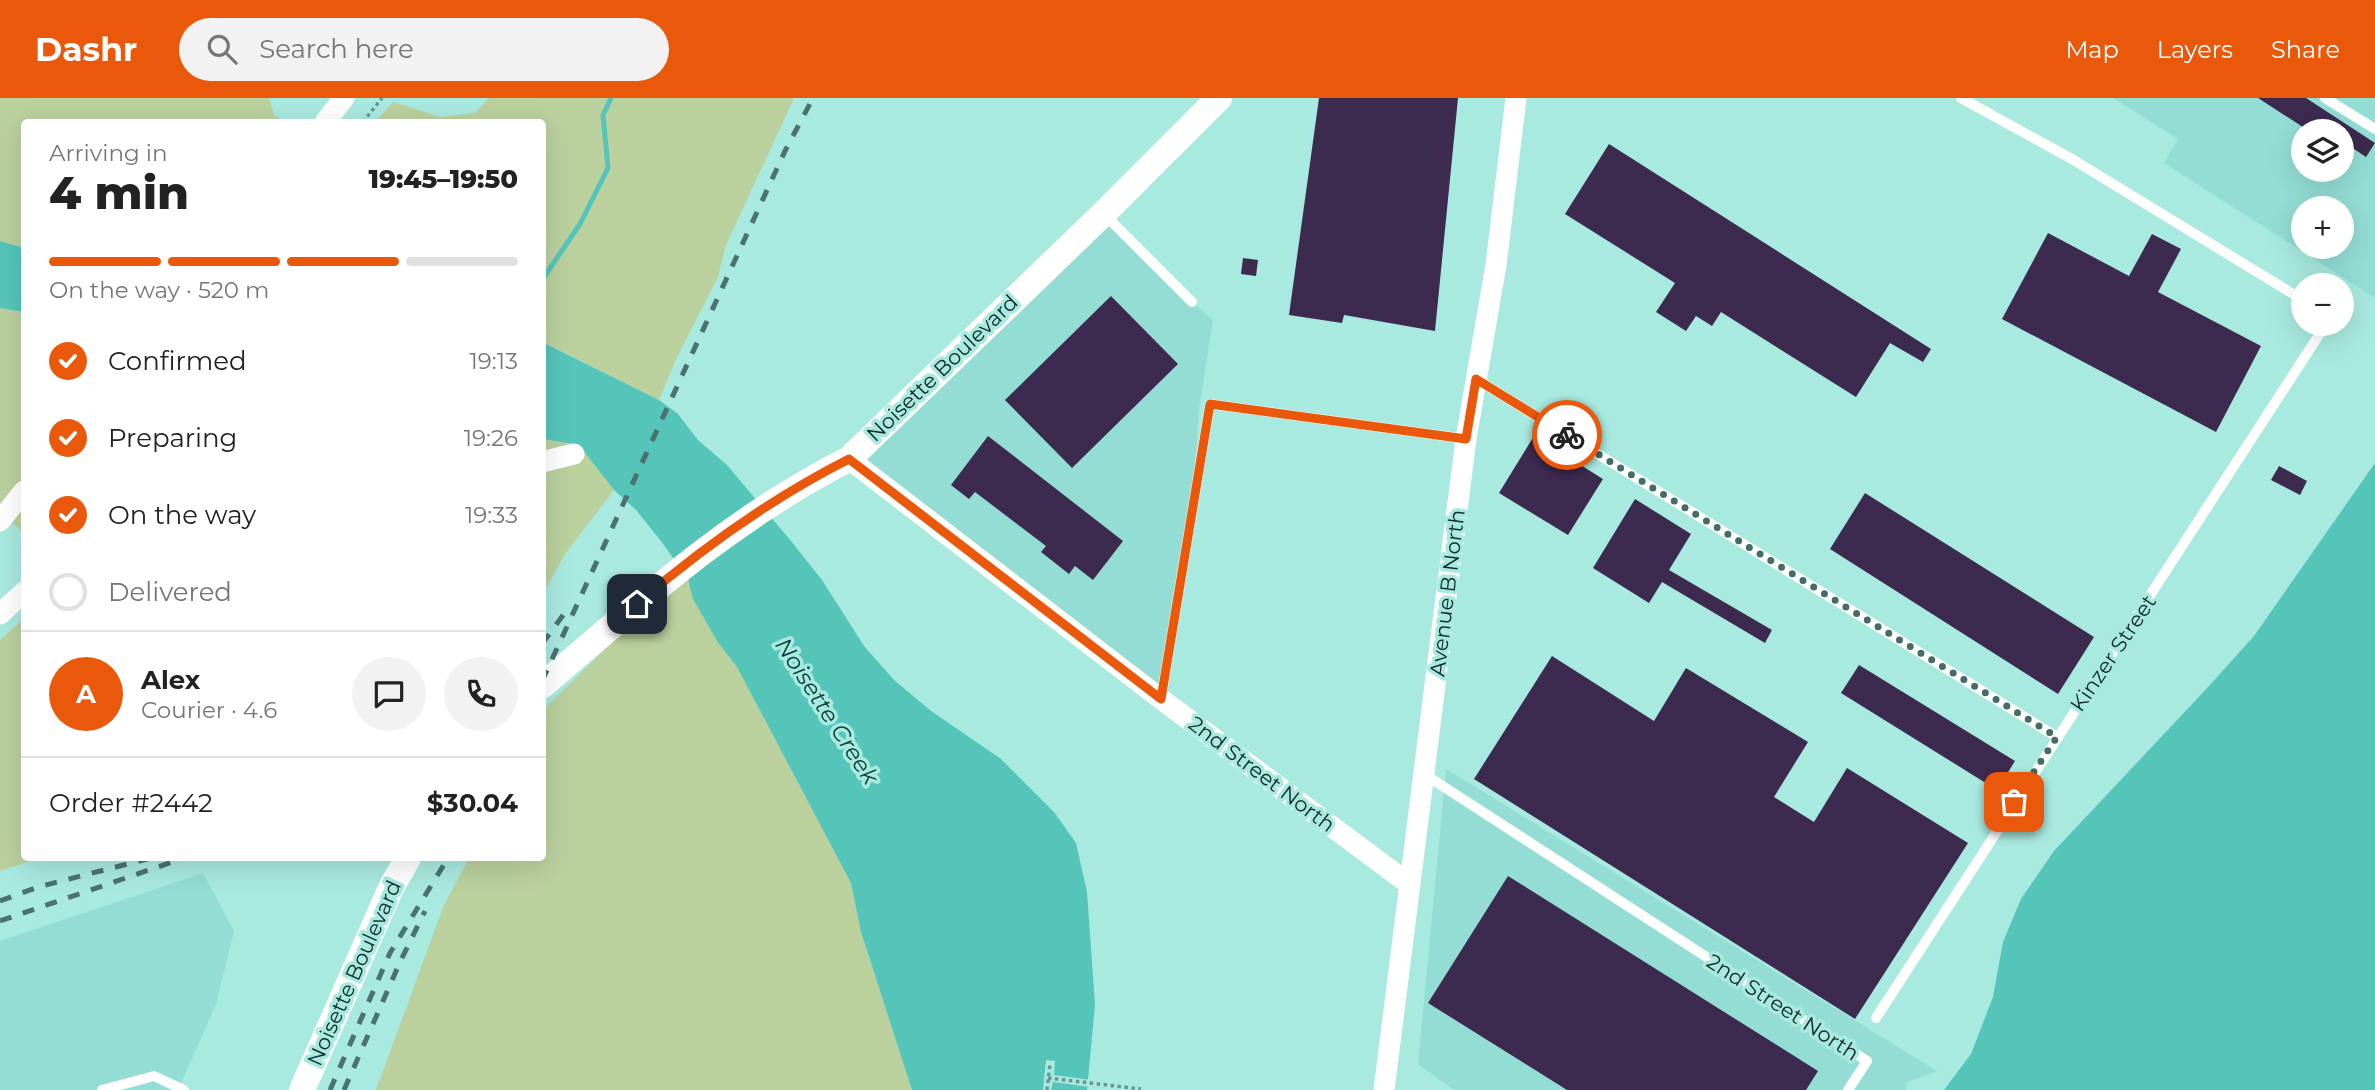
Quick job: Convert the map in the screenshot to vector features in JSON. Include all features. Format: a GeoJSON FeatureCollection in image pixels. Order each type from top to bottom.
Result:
{"type":"FeatureCollection","features":[{"type":"Feature","properties":{"kind":"street"},"geometry":{"type":"LineString","coordinates":[[326,119],[344,98]]}},
{"type":"Feature","properties":{"kind":"street","name":"Noisette Boulevard"},"geometry":{"type":"LineString","coordinates":[[546,682],[675,571],[765,506],[849,459],[1219,98]]}},
{"type":"Feature","properties":{"kind":"street","name":"Avenue B North"},"geometry":{"type":"LineString","coordinates":[[1384,1090],[1466,439],[1496,265],[1516,98]]}},
{"type":"Feature","properties":{"kind":"street"},"geometry":{"type":"LineString","coordinates":[[546,461],[574,454]]}},
{"type":"Feature","properties":{"kind":"street","name":"2nd Street North"},"geometry":{"type":"LineString","coordinates":[[849,459],[1161,699],[1409,884]]}},
{"type":"Feature","properties":{"kind":"street"},"geometry":{"type":"LineString","coordinates":[[3,518],[21,495]]}},
{"type":"Feature","properties":{"kind":"street"},"geometry":{"type":"LineString","coordinates":[[0,614],[21,595]]}},
{"type":"Feature","properties":{"kind":"street","name":"Noisette Boulevard"},"geometry":{"type":"LineString","coordinates":[[302,1090],[391,888],[406,861]]}},
{"type":"Feature","properties":{"kind":"lane"},"geometry":{"type":"LineString","coordinates":[[1961,98],[2072,159],[2291,293]]}},
{"type":"Feature","properties":{"kind":"lane"},"geometry":{"type":"LineString","coordinates":[[2330,99],[2375,129]]}},
{"type":"Feature","properties":{"kind":"lane"},"geometry":{"type":"LineString","coordinates":[[1104,213],[1192,302]]}},
{"type":"Feature","properties":{"kind":"lane","name":"Kinzer Street"},"geometry":{"type":"LineString","coordinates":[[1876,1018],[2318,336]]}},
{"type":"Feature","properties":{"kind":"lane"},"geometry":{"type":"LineString","coordinates":[[1476,379],[2057,737]]}},
{"type":"Feature","properties":{"kind":"lane"},"geometry":{"type":"LineString","coordinates":[[1161,699],[1210,404],[1466,439]]}},
{"type":"Feature","properties":{"kind":"lane","name":"2nd Street North"},"geometry":{"type":"LineString","coordinates":[[1424,774],[1867,1061],[1847,1090]]}},
{"type":"Feature","properties":{"kind":"lane"},"geometry":{"type":"LineString","coordinates":[[102,1090],[154,1076],[184,1090]]}},
{"type":"Feature","properties":{"kind":"path"},"geometry":{"type":"LineString","coordinates":[[365,119],[382,98]]}},
{"type":"Feature","properties":{"kind":"path"},"geometry":{"type":"LineString","coordinates":[[1047,1090],[1050,1065]]}},
{"type":"Feature","properties":{"kind":"path"},"geometry":{"type":"LineString","coordinates":[[1048,1078],[1141,1089]]}},
{"type":"Feature","properties":{"kind":"shaded area"},"geometry":{"type":"Polygon","coordinates":[[[2113,98],[2375,98],[2375,298],[2354,285],[2354,273],[2336,273],[2314,259],[2354,259],[2354,196],[2291,196],[2291,244],[2164,163],[2178,139],[2113,98]]]}},
{"type":"Feature","properties":{"kind":"shaded area"},"geometry":{"type":"Polygon","coordinates":[[[1104,213],[1213,320],[1199,410],[1190,536],[1161,699],[849,459],[1104,213]]]}},
{"type":"Feature","properties":{"kind":"shaded area"},"geometry":{"type":"Polygon","coordinates":[[[1446,769],[1937,1071],[1907,1082],[1906,1090],[1454,1090],[1418,1064],[1446,769]]]}},
{"type":"Feature","properties":{"kind":"shaded area"},"geometry":{"type":"Polygon","coordinates":[[[203,873],[234,931],[216,1004],[178,1090],[0,1090],[0,941],[203,873]]]}},
{"type":"Feature","properties":{"kind":"green space"},"geometry":{"type":"Polygon","coordinates":[[[0,98],[269,98],[274,115],[280,119],[21,119],[21,247],[0,241],[0,98]]]}},
{"type":"Feature","properties":{"kind":"green space"},"geometry":{"type":"Polygon","coordinates":[[[489,98],[794,98],[726,245],[718,277],[677,357],[659,400],[546,344],[546,119],[378,119],[393,102],[441,117],[475,113],[489,98]]]}},
{"type":"Feature","properties":{"kind":"green space"},"geometry":{"type":"Polygon","coordinates":[[[0,308],[21,312],[21,531],[0,510],[0,308]]]}},
{"type":"Feature","properties":{"kind":"green space"},"geometry":{"type":"Polygon","coordinates":[[[546,440],[579,445],[614,490],[565,554],[546,589],[546,440]]]}},
{"type":"Feature","properties":{"kind":"green space"},"geometry":{"type":"Polygon","coordinates":[[[688,579],[702,614],[737,667],[851,883],[861,932],[912,1090],[376,1090],[444,905],[467,861],[546,861],[547,706],[641,614],[688,579]]]}},
{"type":"Feature","properties":{"kind":"green space"},"geometry":{"type":"Polygon","coordinates":[[[21,621],[21,861],[31,861],[0,871],[0,640],[21,621]]]}},
{"type":"Feature","properties":{"kind":"water"},"geometry":{"type":"Polygon","coordinates":[[[0,241],[21,247],[21,312],[0,308],[0,241]]]}},
{"type":"Feature","properties":{"kind":"water","name":"Noisette Creek"},"geometry":{"type":"Polygon","coordinates":[[[546,344],[659,400],[678,414],[698,440],[727,465],[791,541],[822,580],[864,646],[894,680],[931,711],[1001,759],[1054,812],[1076,843],[1087,892],[1095,1005],[1087,1090],[912,1090],[861,932],[851,883],[737,667],[717,641],[693,599],[688,579],[636,510],[614,490],[579,445],[546,440],[546,344]]]}},
{"type":"Feature","properties":{"kind":"water"},"geometry":{"type":"Polygon","coordinates":[[[2375,463],[2375,1090],[1944,1090],[1971,1054],[1993,997],[2003,942],[2021,899],[2054,851],[2254,636],[2375,463]]]}},
{"type":"Feature","properties":{"kind":"pier"},"geometry":{"type":"Polygon","coordinates":[[[1046,1060],[1055,1061],[1054,1075],[1091,1080],[1090,1087],[1053,1082],[1051,1090],[1043,1090],[1046,1060]]]}},
{"type":"Feature","properties":{"kind":"building"},"geometry":{"type":"Polygon","coordinates":[[[1319,98],[1458,98],[1435,331],[1344,315],[1342,323],[1289,315],[1319,98]]]}},
{"type":"Feature","properties":{"kind":"building"},"geometry":{"type":"Polygon","coordinates":[[[2258,98],[2306,98],[2338,119],[2291,119],[2258,98]]]}},
{"type":"Feature","properties":{"kind":"building"},"geometry":{"type":"Polygon","coordinates":[[[2354,129],[2375,143],[2366,157],[2354,149],[2354,129]]]}},
{"type":"Feature","properties":{"kind":"building"},"geometry":{"type":"Polygon","coordinates":[[[1609,144],[1931,349],[1923,362],[1890,343],[1856,397],[1721,312],[1712,326],[1696,316],[1686,331],[1656,312],[1675,283],[1565,214],[1609,144]]]}},
{"type":"Feature","properties":{"kind":"building"},"geometry":{"type":"Polygon","coordinates":[[[2048,233],[2129,276],[2152,234],[2181,249],[2158,292],[2261,346],[2216,432],[2002,319],[2048,233]]]}},
{"type":"Feature","properties":{"kind":"building"},"geometry":{"type":"Polygon","coordinates":[[[1243,258],[1258,260],[1256,276],[1241,274],[1243,258]]]}},
{"type":"Feature","properties":{"kind":"building"},"geometry":{"type":"Polygon","coordinates":[[[1111,296],[1178,364],[1072,468],[1005,400],[1111,296]]]}},
{"type":"Feature","properties":{"kind":"building"},"geometry":{"type":"Polygon","coordinates":[[[988,436],[1123,541],[1093,580],[1075,566],[1069,574],[1041,552],[1046,546],[975,492],[969,499],[951,485],[988,436]]]}},
{"type":"Feature","properties":{"kind":"building"},"geometry":{"type":"Polygon","coordinates":[[[1534,436],[1603,479],[1568,535],[1499,493],[1534,436]]]}},
{"type":"Feature","properties":{"kind":"building"},"geometry":{"type":"Polygon","coordinates":[[[2279,466],[2307,481],[2300,495],[2271,480],[2279,466]]]}},
{"type":"Feature","properties":{"kind":"building"},"geometry":{"type":"Polygon","coordinates":[[[1865,493],[2094,637],[2058,694],[1830,549],[1865,493]]]}},
{"type":"Feature","properties":{"kind":"building"},"geometry":{"type":"Polygon","coordinates":[[[1635,499],[1691,534],[1669,570],[1772,630],[1765,643],[1662,582],[1649,603],[1593,568],[1635,499]]]}},
{"type":"Feature","properties":{"kind":"building"},"geometry":{"type":"Polygon","coordinates":[[[1552,656],[1654,721],[1686,668],[1808,742],[1774,797],[1814,822],[1847,768],[1968,843],[1855,1019],[1474,779],[1552,656]]]}},
{"type":"Feature","properties":{"kind":"building"},"geometry":{"type":"Polygon","coordinates":[[[1859,665],[2015,761],[1997,790],[1841,693],[1859,665]]]}},
{"type":"Feature","properties":{"kind":"building"},"geometry":{"type":"Polygon","coordinates":[[[1508,876],[1818,1071],[1806,1090],[1567,1090],[1428,1003],[1508,876]]]}},
{"type":"Feature","properties":{"kind":"waterway"},"geometry":{"type":"LineString","coordinates":[[546,274],[580,224],[608,168],[603,115],[611,98]]}},
{"type":"Feature","properties":{"kind":"railway"},"geometry":{"type":"LineString","coordinates":[[546,672],[785,151],[813,98]]}},
{"type":"Feature","properties":{"kind":"railway"},"geometry":{"type":"LineString","coordinates":[[546,639],[569,607]]}},
{"type":"Feature","properties":{"kind":"railway"},"geometry":{"type":"LineString","coordinates":[[0,901],[38,887],[139,861]]}},
{"type":"Feature","properties":{"kind":"railway"},"geometry":{"type":"LineString","coordinates":[[0,921],[175,861]]}},
{"type":"Feature","properties":{"kind":"railway"},"geometry":{"type":"LineString","coordinates":[[330,1090],[390,953],[446,861]]}},
{"type":"Feature","properties":{"kind":"railway"},"geometry":{"type":"LineString","coordinates":[[344,1090],[425,911]]}},
{"type":"Feature","properties":{"kind":"way so far"},"geometry":{"type":"LineString","coordinates":[[1567,435],[2057,737],[2014,802]]}},
{"type":"Feature","properties":{"kind":"route"},"geometry":{"type":"LineString","coordinates":[[637,604],[675,571],[765,506],[849,459],[1161,699],[1210,404],[1466,439],[1476,379],[1567,435]]}}]}
